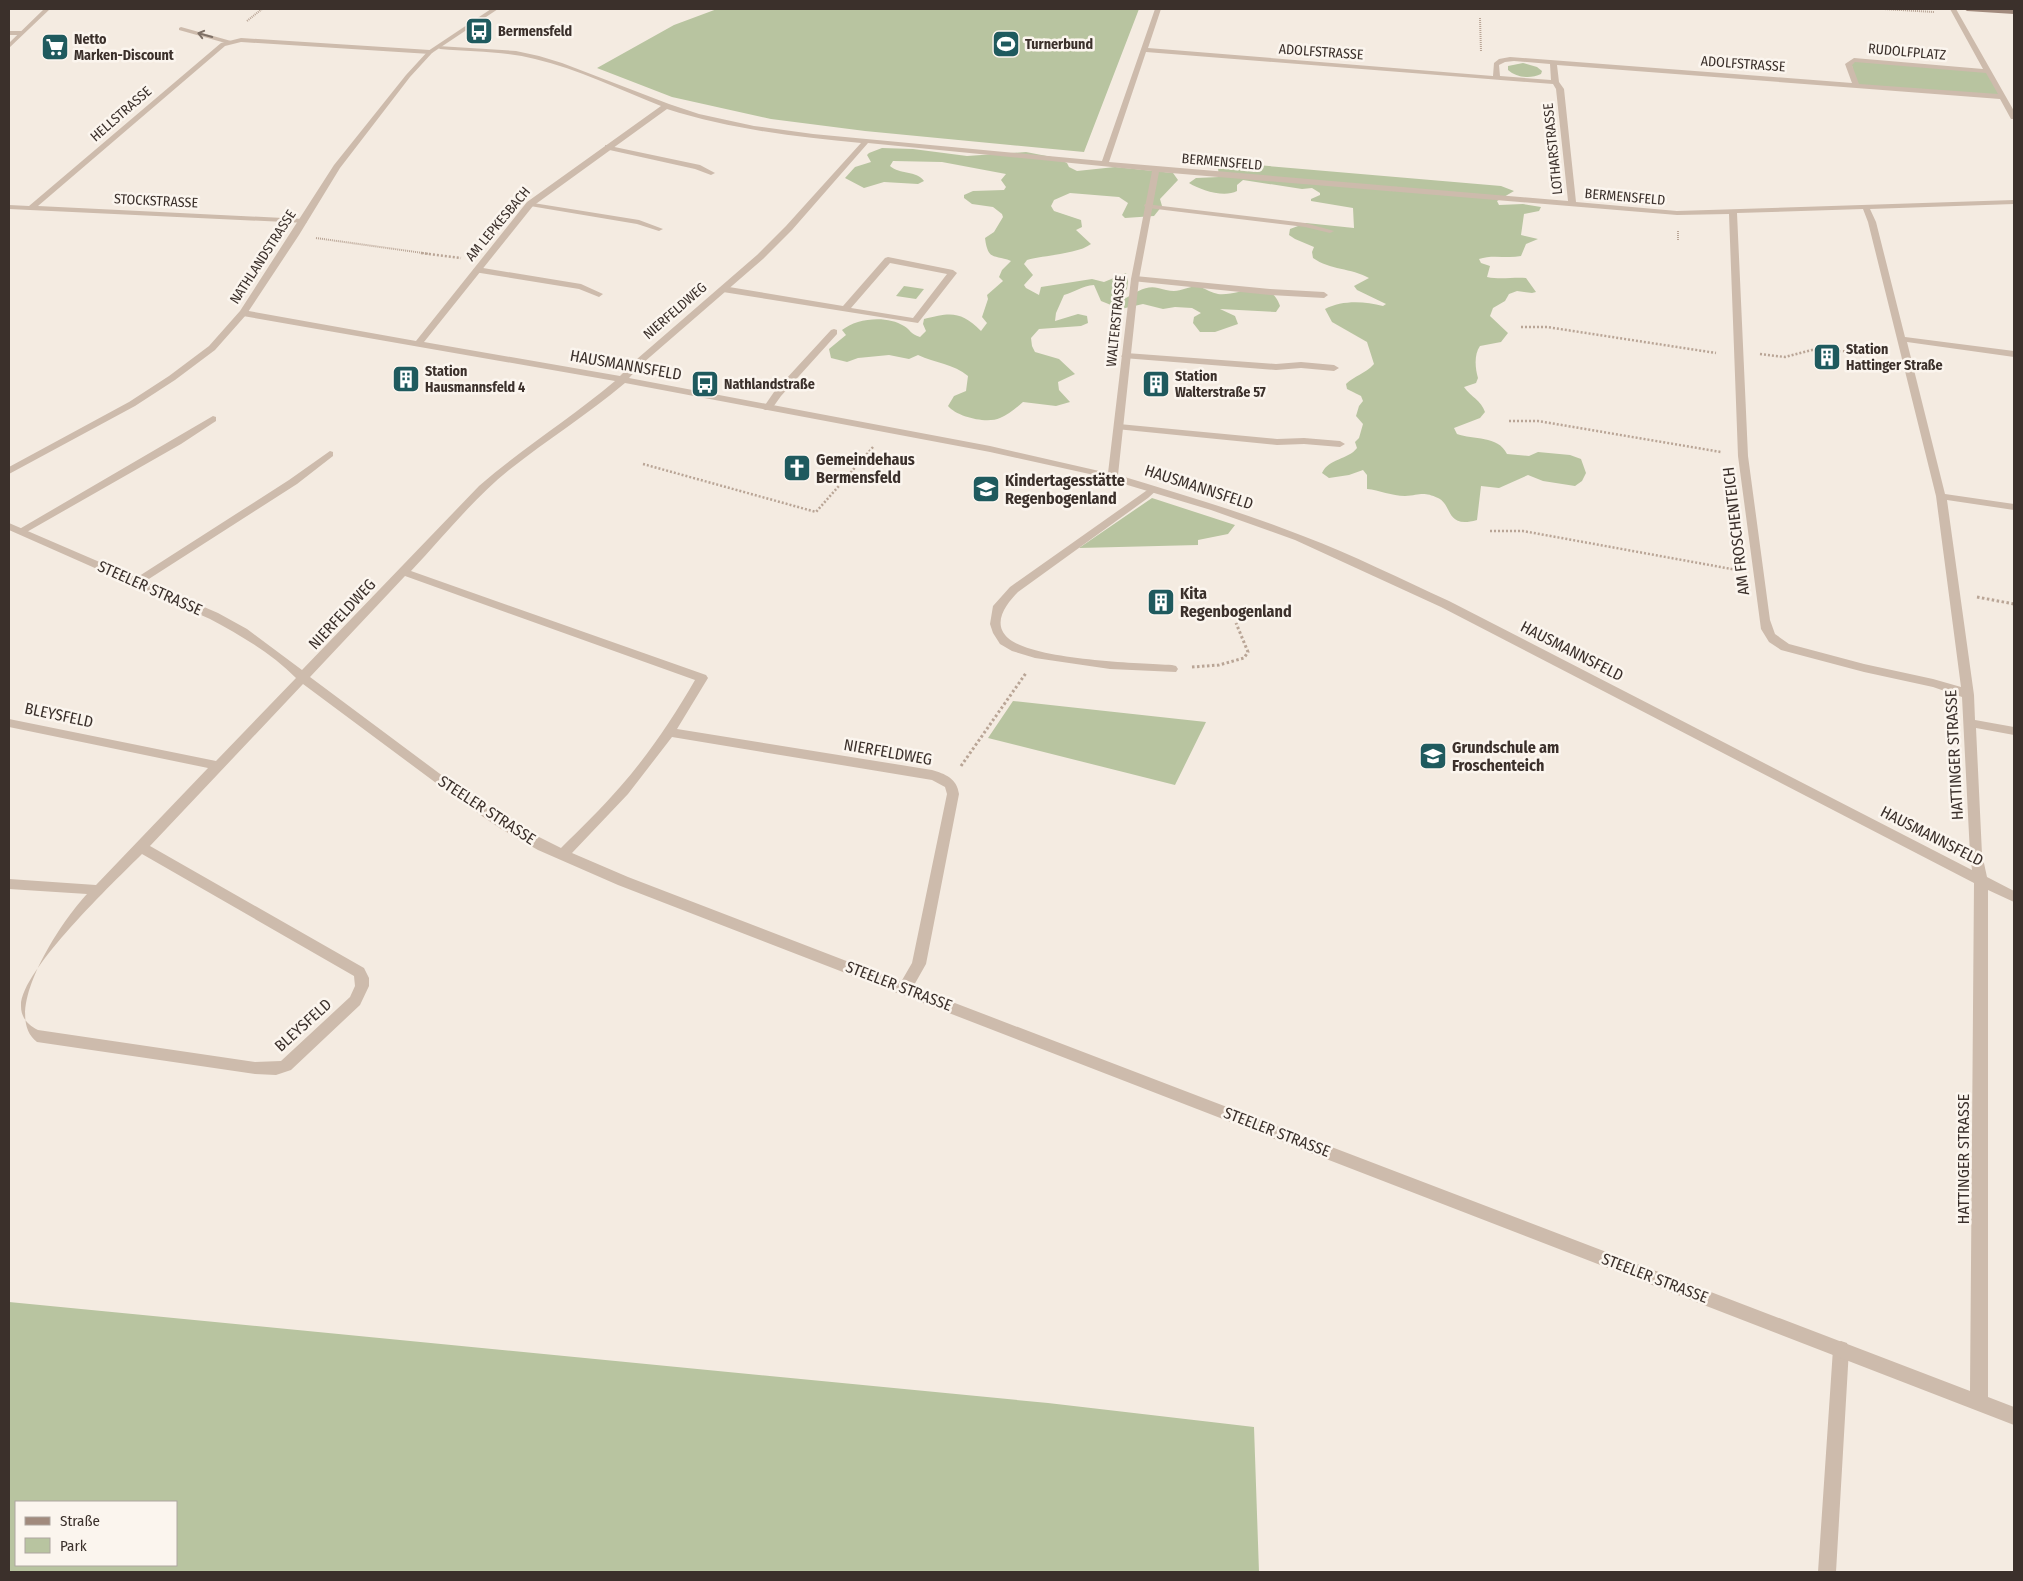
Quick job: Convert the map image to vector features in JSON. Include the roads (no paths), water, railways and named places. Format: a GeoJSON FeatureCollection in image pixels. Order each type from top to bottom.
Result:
{"type":"FeatureCollection","features":[{"type":"Feature","properties":{"kind":"main road"},"geometry":{"type":"LineString","coordinates":[[1967,9],[2014,12]]}},
{"type":"Feature","properties":{"kind":"street"},"geometry":{"type":"LineString","coordinates":[[9,46],[47,9]]}},
{"type":"Feature","properties":{"kind":"street","name":"NATHLANDSTRASSE"},"geometry":{"type":"LineString","coordinates":[[9,471],[157,389],[212,348],[243,313],[337,167],[408,76],[430,52],[495,9]]}},
{"type":"Feature","properties":{"kind":"street"},"geometry":{"type":"LineString","coordinates":[[1105,163],[1158,9]]}},
{"type":"Feature","properties":{"kind":"street"},"geometry":{"type":"LineString","coordinates":[[1953,9],[2014,117]]}},
{"type":"Feature","properties":{"kind":"street"},"geometry":{"type":"LineString","coordinates":[[181,29],[229,42],[241,40],[262,41],[430,52]]}},
{"type":"Feature","properties":{"kind":"street"},"geometry":{"type":"LineString","coordinates":[[9,33],[21,33]]}},
{"type":"Feature","properties":{"kind":"street","name":"HELLSTRASSE"},"geometry":{"type":"LineString","coordinates":[[31,208],[219,46],[229,42]]}},
{"type":"Feature","properties":{"kind":"street","name":"BERMENSFELD"},"geometry":{"type":"LineString","coordinates":[[440,47],[516,53],[537,57],[666,106],[716,121],[754,128],[866,141],[1156,169],[1677,213],[1733,213],[2014,202]]}},
{"type":"Feature","properties":{"kind":"street","name":"ADOLFSTRASSE"},"geometry":{"type":"LineString","coordinates":[[1143,50],[1555,82]]}},
{"type":"Feature","properties":{"kind":"street","name":"ADOLFSTRASSE"},"geometry":{"type":"LineString","coordinates":[[1497,78],[1496,64],[1501,61],[1520,60],[2003,97]]}},
{"type":"Feature","properties":{"kind":"street","name":"RUDOLFPLATZ"},"geometry":{"type":"LineString","coordinates":[[1856,85],[1848,64],[1854,60],[1988,71]]}},
{"type":"Feature","properties":{"kind":"street","name":"LOTHARSTRASSE"},"geometry":{"type":"LineString","coordinates":[[1553,62],[1555,82],[1560,89],[1572,205]]}},
{"type":"Feature","properties":{"kind":"street","name":"AM LEPKESBACH"},"geometry":{"type":"LineString","coordinates":[[418,344],[530,204],[666,106]]}},
{"type":"Feature","properties":{"kind":"street","name":"NIERFELDWEG"},"geometry":{"type":"LineString","coordinates":[[303,678],[496,476],[577,417],[776,242],[866,141]]}},
{"type":"Feature","properties":{"kind":"street"},"geometry":{"type":"LineString","coordinates":[[608,147],[697,167],[711,173]]}},
{"type":"Feature","properties":{"kind":"street","name":"WALTERSTRASSE"},"geometry":{"type":"LineString","coordinates":[[1113,477],[1134,279],[1156,169]]}},
{"type":"Feature","properties":{"kind":"street"},"geometry":{"type":"LineString","coordinates":[[530,204],[639,222],[659,229]]}},
{"type":"Feature","properties":{"kind":"street"},"geometry":{"type":"LineString","coordinates":[[1148,206],[1305,225],[1330,231]]}},
{"type":"Feature","properties":{"kind":"street","name":"STOCKSTRASSE"},"geometry":{"type":"LineString","coordinates":[[9,207],[302,221]]}},
{"type":"Feature","properties":{"kind":"street","name":"HATTINGER STRASSE"},"geometry":{"type":"LineString","coordinates":[[1866,208],[1872,222],[1941,496],[1968,695],[1976,854],[1981,880],[1979,1402]]}},
{"type":"Feature","properties":{"kind":"street","name":"AM FROSCHENTEICH"},"geometry":{"type":"LineString","coordinates":[[1733,213],[1744,456],[1765,626],[1771,638],[1779,645],[1875,671],[1928,680],[1946,685],[1968,695]]}},
{"type":"Feature","properties":{"kind":"street"},"geometry":{"type":"LineString","coordinates":[[723,289],[916,321],[953,274],[888,260],[845,309]]}},
{"type":"Feature","properties":{"kind":"street"},"geometry":{"type":"LineString","coordinates":[[476,270],[582,287],[599,294]]}},
{"type":"Feature","properties":{"kind":"street"},"geometry":{"type":"LineString","coordinates":[[1134,279],[1270,292],[1324,295]]}},
{"type":"Feature","properties":{"kind":"street","name":"HAUSMANNSFELD"},"geometry":{"type":"LineString","coordinates":[[243,313],[621,380],[990,449],[1113,477],[1153,489],[1291,535],[1377,572],[1533,648],[2014,897]]}},
{"type":"Feature","properties":{"kind":"street"},"geometry":{"type":"LineString","coordinates":[[768,408],[777,394],[834,332]]}},
{"type":"Feature","properties":{"kind":"street"},"geometry":{"type":"LineString","coordinates":[[1902,339],[2014,354]]}},
{"type":"Feature","properties":{"kind":"street"},"geometry":{"type":"LineString","coordinates":[[1126,356],[1276,367],[1301,365],[1334,368]]}},
{"type":"Feature","properties":{"kind":"street"},"geometry":{"type":"LineString","coordinates":[[21,531],[178,442],[213,419]]}},
{"type":"Feature","properties":{"kind":"street"},"geometry":{"type":"LineString","coordinates":[[1119,427],[1277,442],[1304,441],[1340,444]]}},
{"type":"Feature","properties":{"kind":"street"},"geometry":{"type":"LineString","coordinates":[[137,582],[293,482],[330,454]]}},
{"type":"Feature","properties":{"kind":"street"},"geometry":{"type":"LineString","coordinates":[[1153,489],[1117,517],[1038,571],[999,606],[995,620],[998,631],[1005,641],[1017,648],[1041,655],[1097,664],[1172,669]]}},
{"type":"Feature","properties":{"kind":"street"},"geometry":{"type":"LineString","coordinates":[[1941,496],[2014,507]]}},
{"type":"Feature","properties":{"kind":"street","name":"STEELER STRASSE"},"geometry":{"type":"LineString","coordinates":[[9,526],[197,608],[235,627],[291,666],[303,678],[470,803],[525,837],[563,855],[624,881],[2014,1416]]}},
{"type":"Feature","properties":{"kind":"street"},"geometry":{"type":"LineString","coordinates":[[404,572],[702,678],[669,732],[624,791],[563,855]]}},
{"type":"Feature","properties":{"kind":"street","name":"BLEYSFELD"},"geometry":{"type":"LineString","coordinates":[[141,847],[358,972],[362,978],[362,986],[355,1001],[292,1061],[276,1069],[255,1068],[37,1036],[24,1030],[14,1013],[11,1003],[31,966],[99,890],[303,678]]}},
{"type":"Feature","properties":{"kind":"street","name":"BLEYSFELD"},"geometry":{"type":"LineString","coordinates":[[9,723],[219,766]]}},
{"type":"Feature","properties":{"kind":"street"},"geometry":{"type":"LineString","coordinates":[[1969,723],[2014,731]]}},
{"type":"Feature","properties":{"kind":"street","name":"NIERFELDWEG"},"geometry":{"type":"LineString","coordinates":[[669,732],[932,775],[950,783],[953,788],[953,794],[919,964],[905,988]]}},
{"type":"Feature","properties":{"kind":"street"},"geometry":{"type":"LineString","coordinates":[[9,884],[99,890]]}},
{"type":"Feature","properties":{"kind":"street"},"geometry":{"type":"LineString","coordinates":[[1827,1572],[1841,1349]]}},
{"type":"Feature","properties":{"kind":"place","name":"Bermensfeld"},"geometry":{"type":"Point","coordinates":[479,31]}},
{"type":"Feature","properties":{"kind":"place","name":"Turnerbund"},"geometry":{"type":"Point","coordinates":[1006,44]}},
{"type":"Feature","properties":{"kind":"place","name":"Netto Marken-Discount"},"geometry":{"type":"Point","coordinates":[55,47]}},
{"type":"Feature","properties":{"kind":"place","name":"Station Hattinger Straße"},"geometry":{"type":"Point","coordinates":[1827,357]}},
{"type":"Feature","properties":{"kind":"place","name":"Station Hausmannsfeld 4"},"geometry":{"type":"Point","coordinates":[406,379]}},
{"type":"Feature","properties":{"kind":"place","name":"Nathlandstraße"},"geometry":{"type":"Point","coordinates":[705,384]}},
{"type":"Feature","properties":{"kind":"place","name":"Station Walterstraße 57"},"geometry":{"type":"Point","coordinates":[1156,384]}},
{"type":"Feature","properties":{"kind":"place","name":"Gemeindehaus Bermensfeld"},"geometry":{"type":"Point","coordinates":[797,468]}},
{"type":"Feature","properties":{"kind":"place","name":"Kindertagesstätte Regenbogenland"},"geometry":{"type":"Point","coordinates":[986,489]}},
{"type":"Feature","properties":{"kind":"place","name":"Kita Regenbogenland"},"geometry":{"type":"Point","coordinates":[1161,602]}},
{"type":"Feature","properties":{"kind":"place","name":"Grundschule am Froschenteich"},"geometry":{"type":"Point","coordinates":[1433,756]}}]}
